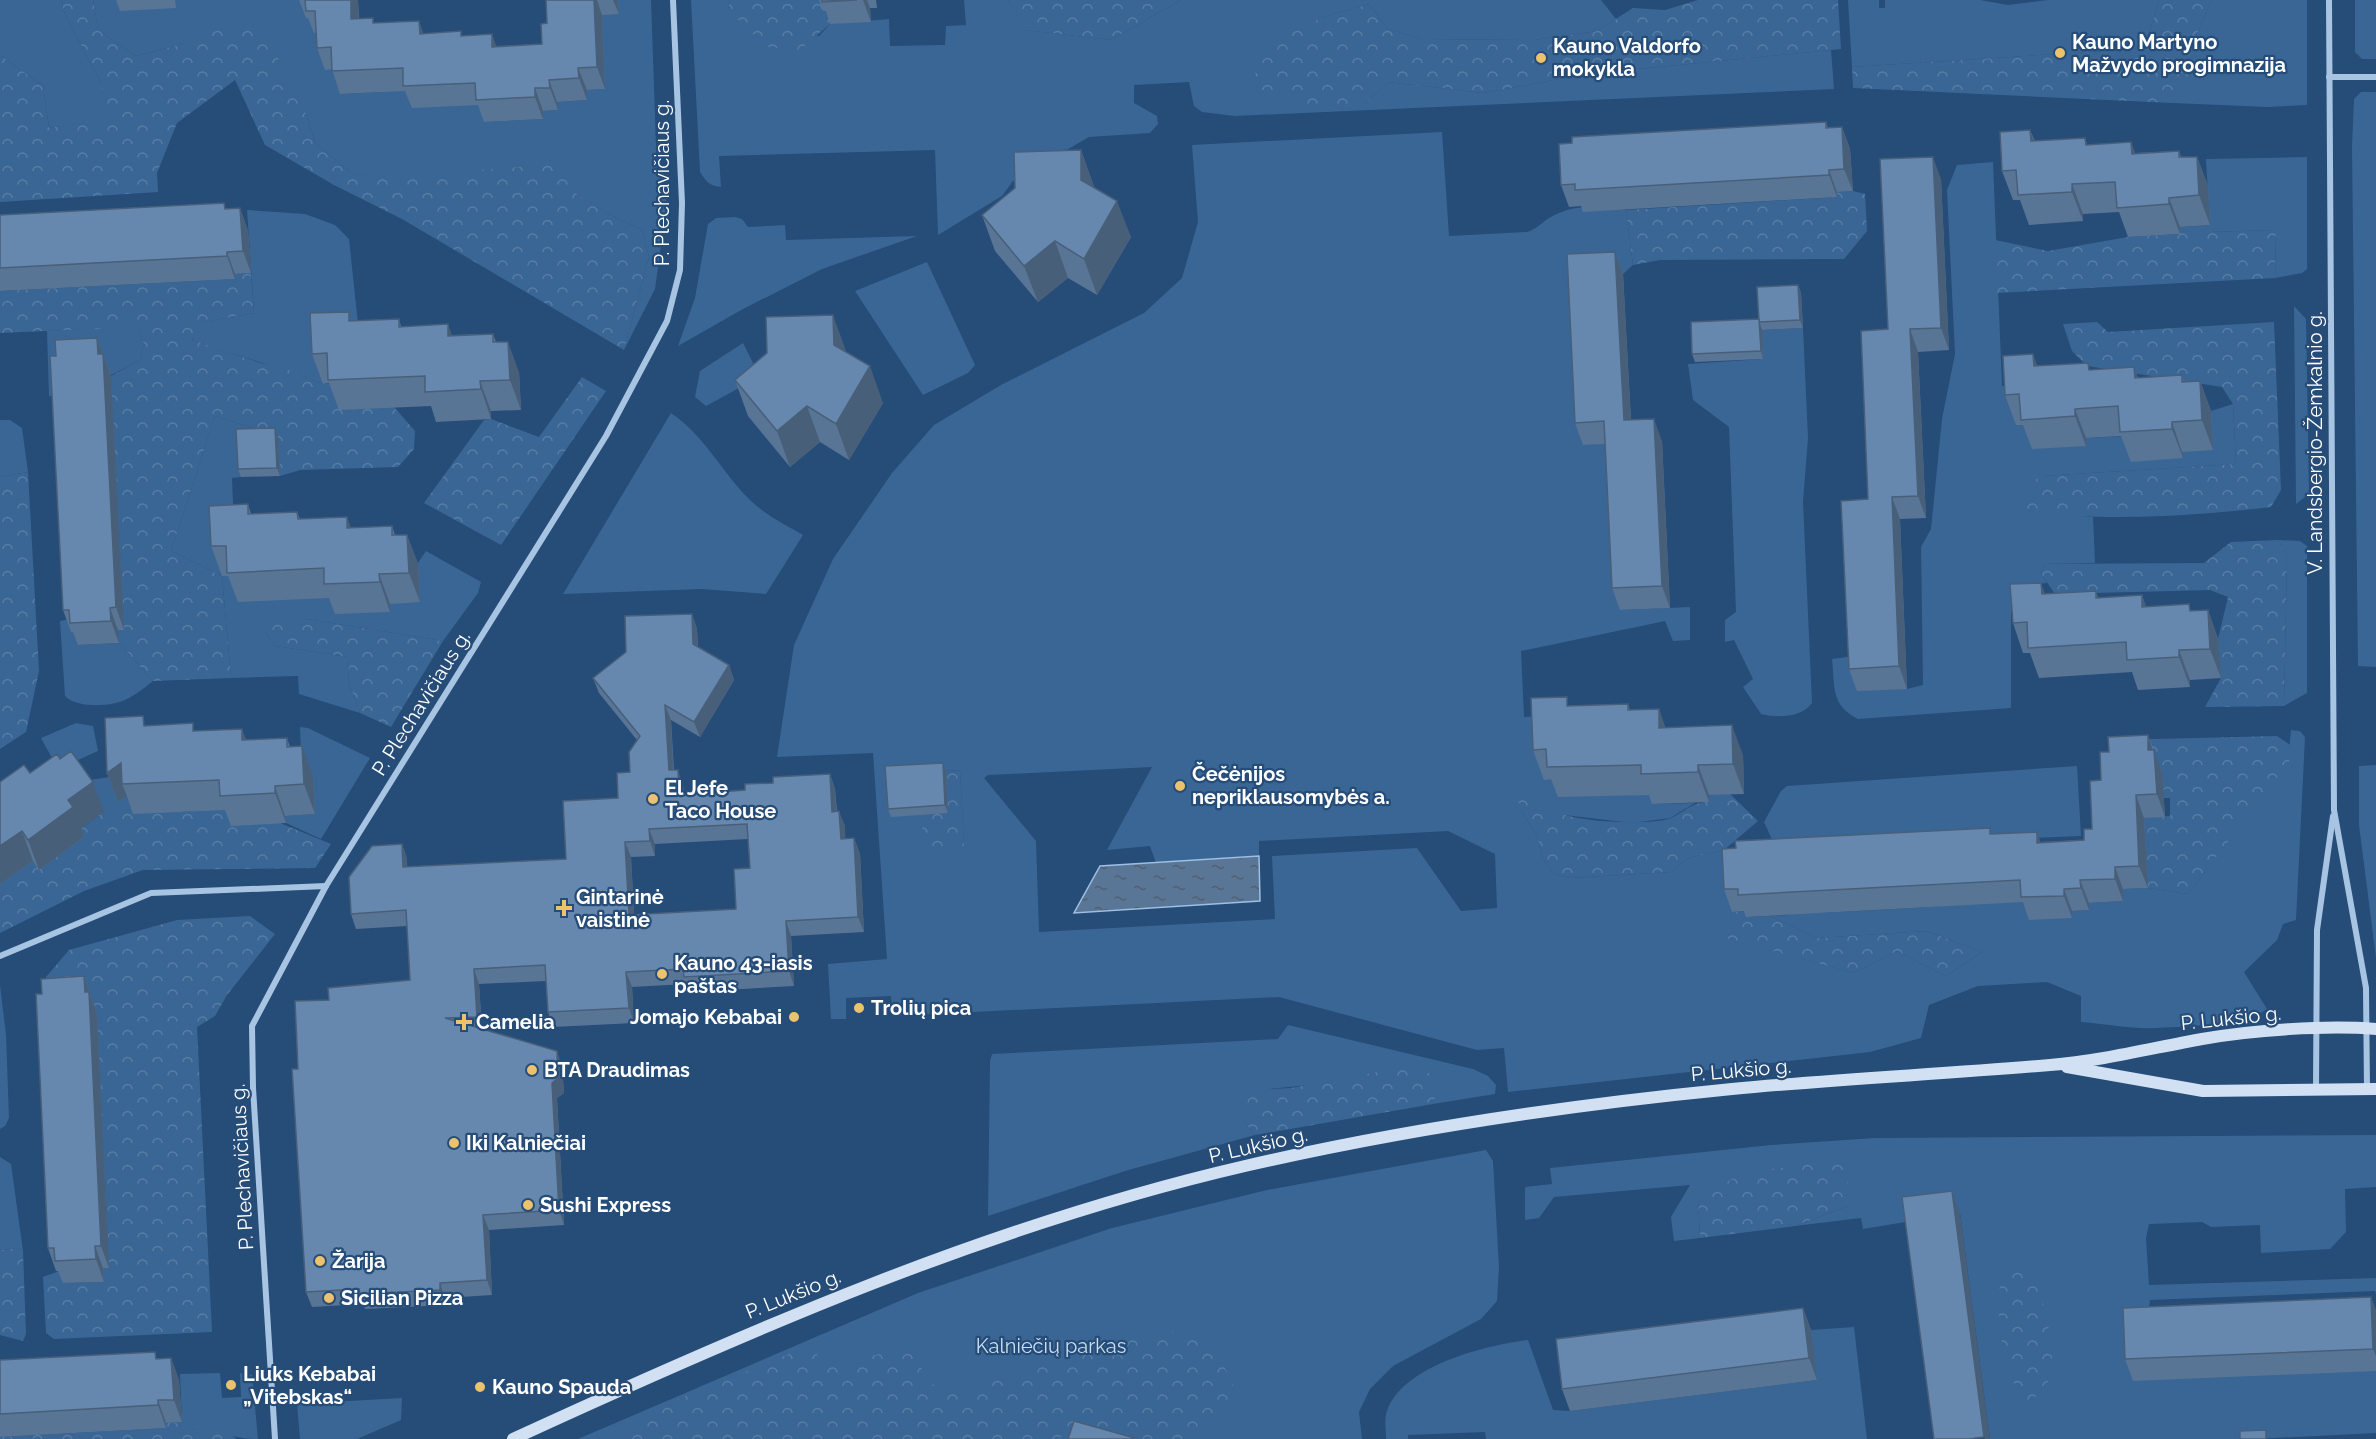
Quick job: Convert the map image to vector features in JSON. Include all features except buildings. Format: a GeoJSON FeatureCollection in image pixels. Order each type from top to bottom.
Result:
{"type":"FeatureCollection","features":[{"type":"Feature","properties":{"kind":"main road","name":"P. Lukšio g."},"geometry":{"type":"LineString","coordinates":[[513,1439],[788,1316],[943,1256],[1033,1225],[1244,1166],[1393,1137],[1601,1104],[1731,1089],[2056,1065],[2211,1038],[2315,1029],[2372,1029]]}},
{"type":"Feature","properties":{"kind":"main road","name":"P. Lukšio g."},"geometry":{"type":"LineString","coordinates":[[2056,1065],[2204,1090],[2372,1089]]}},
{"type":"Feature","properties":{"kind":"street","name":"P. Plechavičiaus g."},"geometry":{"type":"LineString","coordinates":[[275,1439],[253,1088],[252,1026],[326,886],[606,436],[667,321],[680,270],[682,203],[673,0]]}},
{"type":"Feature","properties":{"kind":"street","name":"V. Landsbergio-Žemkalnio g."},"geometry":{"type":"LineString","coordinates":[[2316,1090],[2317,930],[2334,810],[2329,0]]}},
{"type":"Feature","properties":{"kind":"street"},"geometry":{"type":"LineString","coordinates":[[2329,77],[2376,77]]}},
{"type":"Feature","properties":{"kind":"street","name":"V. Landsbergio-Žemkalnio g."},"geometry":{"type":"LineString","coordinates":[[2334,810],[2372,1029],[2372,1089]]}},
{"type":"Feature","properties":{"kind":"street"},"geometry":{"type":"LineString","coordinates":[[0,956],[151,893],[326,886]]}},
{"type":"Feature","properties":{"kind":"green space"},"geometry":{"type":"Polygon","coordinates":[[[0,0],[61,0],[65,15],[99,79],[112,119],[49,128],[43,86],[0,55],[0,0]]]}},
{"type":"Feature","properties":{"kind":"green space"},"geometry":{"type":"Polygon","coordinates":[[[61,0],[93,0],[98,30],[136,56],[182,44],[247,19],[270,42],[306,114],[315,143],[353,174],[407,176],[569,163],[569,189],[610,215],[642,230],[649,257],[624,350],[402,219],[334,185],[265,145],[235,80],[177,123],[157,173],[158,192],[0,202],[0,55],[43,86],[49,128],[111,118],[99,79],[65,15],[61,0]]]}},
{"type":"Feature","properties":{"kind":"green space"},"geometry":{"type":"Polygon","coordinates":[[[93,0],[305,0],[306,17],[313,17],[339,69],[340,94],[383,92],[383,82],[483,97],[485,122],[543,119],[543,111],[558,110],[557,102],[587,100],[587,90],[605,89],[594,15],[618,0],[651,0],[657,174],[666,176],[666,209],[655,289],[624,350],[649,257],[642,230],[610,215],[568,189],[353,174],[315,143],[306,114],[182,44],[136,56],[98,30],[93,0]]]}},
{"type":"Feature","properties":{"kind":"green space"},"geometry":{"type":"Polygon","coordinates":[[[691,0],[730,0],[728,10],[819,36],[830,24],[889,19],[890,46],[945,45],[946,26],[966,25],[964,0],[1008,0],[1025,30],[1111,40],[1181,0],[1601,0],[1616,19],[1597,31],[1534,40],[1421,39],[1388,29],[1369,4],[1323,17],[1365,104],[1388,82],[1483,93],[1587,74],[1831,50],[1834,89],[1235,116],[1202,112],[1194,106],[1189,82],[1134,85],[1134,103],[1157,116],[1158,124],[1150,133],[1089,137],[1013,181],[1002,196],[938,235],[935,150],[719,156],[721,187],[708,182],[700,172],[691,0]]]}},
{"type":"Feature","properties":{"kind":"green space"},"geometry":{"type":"Polygon","coordinates":[[[730,0],[823,0],[830,11],[830,24],[800,50],[767,47],[728,10],[730,0]]]}},
{"type":"Feature","properties":{"kind":"green space"},"geometry":{"type":"Polygon","coordinates":[[[1008,0],[1181,0],[1111,40],[1024,30],[1008,0]]]}},
{"type":"Feature","properties":{"kind":"green space"},"geometry":{"type":"Polygon","coordinates":[[[1698,0],[1838,0],[1841,49],[1587,74],[1483,93],[1388,82],[1365,104],[1327,112],[1254,89],[1258,49],[1323,17],[1369,4],[1388,29],[1421,39],[1534,40],[1597,31],[1633,8],[1665,10],[1698,0]]]}},
{"type":"Feature","properties":{"kind":"green space"},"geometry":{"type":"Polygon","coordinates":[[[1848,0],[1879,0],[1879,8],[1885,8],[1885,0],[1980,0],[2008,5],[2048,0],[2159,0],[2149,34],[2135,49],[1852,67],[1848,0]]]}},
{"type":"Feature","properties":{"kind":"green space"},"geometry":{"type":"Polygon","coordinates":[[[2159,0],[2212,0],[2194,40],[2189,79],[2173,103],[1853,88],[1852,67],[2135,49],[2149,34],[2159,0]]]}},
{"type":"Feature","properties":{"kind":"green space"},"geometry":{"type":"Polygon","coordinates":[[[2212,0],[2307,0],[2307,105],[2267,107],[2173,103],[2188,79],[2194,40],[2212,0]]]}},
{"type":"Feature","properties":{"kind":"green space"},"geometry":{"type":"Polygon","coordinates":[[[2355,0],[2376,0],[2376,59],[2362,59],[2355,52],[2355,0]]]}},
{"type":"Feature","properties":{"kind":"green space"},"geometry":{"type":"Polygon","coordinates":[[[2361,92],[2376,92],[2376,667],[2358,666],[2352,146],[2354,99],[2361,92]]]}},
{"type":"Feature","properties":{"kind":"green space"},"geometry":{"type":"Polygon","coordinates":[[[1442,132],[1449,236],[1527,232],[1560,213],[1578,208],[1626,210],[1633,265],[1623,274],[1575,276],[1583,445],[1612,443],[1621,610],[1690,607],[1690,640],[1673,641],[1665,621],[1521,651],[1524,717],[1541,716],[1557,779],[1652,787],[1653,804],[1695,803],[1670,818],[1632,823],[1521,810],[1537,836],[1542,857],[1554,874],[1570,878],[1671,872],[1688,858],[1724,850],[1732,912],[1726,938],[1854,973],[1897,951],[1946,976],[1982,952],[1927,931],[1817,938],[1770,916],[1789,915],[1789,909],[1818,913],[1859,911],[1930,907],[2028,897],[2072,917],[2072,911],[2089,910],[2089,903],[2123,901],[2123,889],[2148,888],[2188,894],[2288,762],[2291,730],[2300,731],[2305,737],[2296,920],[2283,924],[2277,940],[2244,972],[2267,1009],[2246,1018],[2214,1024],[2156,1028],[2128,1027],[2081,1022],[2081,996],[2047,982],[1978,986],[1929,1005],[1921,1038],[1870,1052],[1508,1092],[1504,1048],[1477,1050],[1279,997],[892,1016],[891,996],[846,998],[846,1019],[831,1019],[828,964],[887,959],[873,753],[777,757],[794,645],[833,559],[892,473],[934,425],[1001,385],[1144,313],[1182,278],[1198,222],[1192,145],[1442,132]],[[1152,767],[988,775],[984,778],[1036,841],[1039,932],[1275,919],[1272,856],[1417,848],[1461,911],[1497,908],[1495,854],[1448,831],[1259,841],[1259,856],[1156,863],[1150,846],[1107,850],[1152,767]],[[946,771],[948,813],[964,847],[960,771],[946,771]]]}},
{"type":"Feature","properties":{"kind":"green space"},"geometry":{"type":"Polygon","coordinates":[[[2307,157],[2307,269],[2302,273],[2275,278],[2276,230],[2210,232],[2206,159],[2307,157]]]}},
{"type":"Feature","properties":{"kind":"green space"},"geometry":{"type":"Polygon","coordinates":[[[1993,162],[2002,386],[2013,386],[2016,425],[2030,424],[2086,446],[2086,438],[2129,436],[2183,458],[2182,452],[2211,411],[2233,404],[2236,464],[2042,476],[2028,511],[2093,517],[2095,563],[2046,564],[2040,572],[2047,583],[2011,586],[2011,708],[1858,719],[1849,714],[1838,701],[1834,686],[1832,659],[1855,656],[1907,689],[1923,685],[1921,547],[1931,529],[1942,419],[1955,354],[1947,190],[1957,165],[1993,162]]]}},
{"type":"Feature","properties":{"kind":"green space"},"geometry":{"type":"Polygon","coordinates":[[[1853,191],[1865,194],[1867,231],[1844,259],[1660,260],[1633,265],[1626,210],[1837,197],[1837,192],[1853,191]]]}},
{"type":"Feature","properties":{"kind":"green space"},"geometry":{"type":"Polygon","coordinates":[[[247,210],[305,214],[335,225],[349,239],[360,342],[323,384],[192,340],[197,323],[254,313],[247,210]]]}},
{"type":"Feature","properties":{"kind":"green space"},"geometry":{"type":"Polygon","coordinates":[[[716,218],[742,219],[748,227],[785,225],[786,240],[917,236],[822,269],[743,309],[678,346],[695,298],[708,224],[716,218]]]}},
{"type":"Feature","properties":{"kind":"green space"},"geometry":{"type":"Polygon","coordinates":[[[2210,225],[2211,232],[2276,230],[2275,278],[1997,293],[1995,240],[2048,251],[2128,237],[2180,234],[2180,227],[2210,225]]]}},
{"type":"Feature","properties":{"kind":"green space"},"geometry":{"type":"Polygon","coordinates":[[[927,262],[975,365],[968,373],[923,395],[855,291],[927,262]]]}},
{"type":"Feature","properties":{"kind":"green space"},"geometry":{"type":"Polygon","coordinates":[[[251,273],[254,313],[198,323],[192,340],[261,363],[281,367],[323,384],[338,383],[394,407],[415,431],[414,449],[398,467],[300,470],[280,476],[278,436],[215,416],[171,551],[222,576],[231,678],[153,681],[119,643],[118,630],[124,629],[111,376],[140,360],[144,344],[138,327],[0,333],[0,291],[235,279],[235,274],[251,273]]]}},
{"type":"Feature","properties":{"kind":"green space"},"geometry":{"type":"Polygon","coordinates":[[[2294,306],[2306,319],[2309,494],[2296,504],[2294,306]]]}},
{"type":"Feature","properties":{"kind":"green space"},"geometry":{"type":"Polygon","coordinates":[[[2097,322],[2108,332],[2274,322],[2281,490],[2271,507],[2212,513],[2117,517],[2027,511],[2021,498],[2027,484],[2042,476],[2236,464],[2233,404],[2222,387],[2087,366],[2072,351],[2063,324],[2097,322]]]}},
{"type":"Feature","properties":{"kind":"green space"},"geometry":{"type":"Polygon","coordinates":[[[138,326],[144,344],[140,360],[83,387],[49,396],[47,331],[138,326]]]}},
{"type":"Feature","properties":{"kind":"green space"},"geometry":{"type":"Polygon","coordinates":[[[1803,328],[1808,438],[1803,502],[1812,703],[1802,712],[1789,716],[1775,716],[1761,714],[1743,687],[1753,679],[1734,640],[1725,642],[1725,620],[1736,612],[1729,427],[1693,400],[1688,364],[1763,359],[1762,330],[1803,328]]]}},
{"type":"Feature","properties":{"kind":"green space"},"geometry":{"type":"Polygon","coordinates":[[[743,343],[753,363],[750,382],[706,406],[695,397],[700,371],[743,343]]]}},
{"type":"Feature","properties":{"kind":"green space"},"geometry":{"type":"Polygon","coordinates":[[[582,377],[606,391],[501,545],[424,503],[484,420],[491,419],[539,437],[582,377]]]}},
{"type":"Feature","properties":{"kind":"green space"},"geometry":{"type":"Polygon","coordinates":[[[671,413],[694,432],[755,505],[803,535],[766,594],[702,589],[563,594],[671,413]]]}},
{"type":"Feature","properties":{"kind":"green space"},"geometry":{"type":"Polygon","coordinates":[[[215,416],[278,436],[239,438],[241,477],[232,478],[234,528],[223,576],[236,575],[334,590],[390,611],[390,604],[426,551],[481,582],[478,593],[443,641],[307,619],[266,634],[276,646],[348,657],[349,684],[360,713],[299,694],[298,676],[231,678],[222,576],[171,551],[215,416]]]}},
{"type":"Feature","properties":{"kind":"green space"},"geometry":{"type":"Polygon","coordinates":[[[0,420],[10,420],[22,428],[28,472],[0,477],[0,420]]]}},
{"type":"Feature","properties":{"kind":"green space"},"geometry":{"type":"Polygon","coordinates":[[[28,472],[39,671],[26,732],[0,749],[0,477],[28,472]]]}},
{"type":"Feature","properties":{"kind":"green space"},"geometry":{"type":"Polygon","coordinates":[[[2279,540],[2300,541],[2307,546],[2307,693],[2284,706],[2287,557],[2279,540]]]}},
{"type":"Feature","properties":{"kind":"green space"},"geometry":{"type":"Polygon","coordinates":[[[2279,540],[2287,557],[2284,706],[2205,707],[2221,678],[2218,639],[2228,597],[2210,590],[2055,594],[2040,572],[2046,564],[2204,563],[2231,542],[2279,540]]]}},
{"type":"Feature","properties":{"kind":"green space"},"geometry":{"type":"Polygon","coordinates":[[[70,619],[77,632],[78,645],[119,643],[153,681],[122,701],[105,705],[78,703],[65,696],[60,621],[70,619]]]}},
{"type":"Feature","properties":{"kind":"green space"},"geometry":{"type":"Polygon","coordinates":[[[307,619],[443,641],[391,727],[360,713],[349,684],[348,657],[276,646],[266,634],[277,623],[307,619]]]}},
{"type":"Feature","properties":{"kind":"green space"},"geometry":{"type":"Polygon","coordinates":[[[76,723],[93,726],[98,751],[58,769],[41,738],[76,723]]]}},
{"type":"Feature","properties":{"kind":"green space"},"geometry":{"type":"Polygon","coordinates":[[[300,727],[308,728],[370,758],[321,839],[286,823],[285,816],[314,814],[301,754],[300,727]]]}},
{"type":"Feature","properties":{"kind":"green space"},"geometry":{"type":"Polygon","coordinates":[[[2277,736],[2290,745],[2289,762],[2188,894],[2148,888],[2145,844],[2139,818],[2170,816],[2170,798],[2164,798],[2162,772],[2114,740],[2277,736]]]}},
{"type":"Feature","properties":{"kind":"green space"},"geometry":{"type":"Polygon","coordinates":[[[2376,765],[2376,958],[2359,825],[2359,766],[2376,765]]]}},
{"type":"Feature","properties":{"kind":"green space"},"geometry":{"type":"Polygon","coordinates":[[[2077,766],[2081,836],[1776,848],[1764,822],[1781,791],[1787,786],[2077,766]]]}},
{"type":"Feature","properties":{"kind":"green space"},"geometry":{"type":"Polygon","coordinates":[[[960,770],[964,847],[913,851],[946,771],[960,770]]]}},
{"type":"Feature","properties":{"kind":"green space"},"geometry":{"type":"Polygon","coordinates":[[[117,776],[132,787],[133,814],[104,812],[82,781],[117,776]]]}},
{"type":"Feature","properties":{"kind":"green space"},"geometry":{"type":"Polygon","coordinates":[[[1520,784],[1557,812],[1580,818],[1631,822],[1661,820],[1671,818],[1692,806],[1708,802],[1709,795],[1730,794],[1758,821],[1724,850],[1688,858],[1671,872],[1570,878],[1554,874],[1542,857],[1537,836],[1521,810],[1516,795],[1520,784]]]}},
{"type":"Feature","properties":{"kind":"green space"},"geometry":{"type":"Polygon","coordinates":[[[229,802],[331,844],[315,868],[143,870],[84,891],[0,933],[0,869],[26,851],[39,869],[79,830],[104,812],[188,812],[229,802]]]}},
{"type":"Feature","properties":{"kind":"green space"},"geometry":{"type":"Polygon","coordinates":[[[1746,911],[1747,917],[1770,916],[1817,938],[1927,931],[1982,952],[1946,976],[1897,951],[1854,973],[1725,938],[1732,912],[1746,911]]]}},
{"type":"Feature","properties":{"kind":"green space"},"geometry":{"type":"Polygon","coordinates":[[[250,916],[275,934],[227,995],[215,1016],[197,1027],[212,1332],[54,1339],[46,1333],[43,1277],[62,1270],[63,1283],[103,1282],[103,1268],[109,1267],[97,1015],[93,1014],[92,999],[49,1001],[46,977],[69,950],[177,920],[250,916]]]}},
{"type":"Feature","properties":{"kind":"green space"},"geometry":{"type":"Polygon","coordinates":[[[0,985],[6,1035],[9,1118],[5,1126],[0,1129],[0,985]]]}},
{"type":"Feature","properties":{"kind":"green space"},"geometry":{"type":"Polygon","coordinates":[[[1288,1025],[1473,1069],[1488,1076],[1496,1085],[1495,1094],[1433,1104],[1439,1082],[1433,1074],[1268,1089],[1244,1122],[1255,1135],[1125,1171],[988,1216],[990,1061],[992,1054],[1278,1039],[1288,1025]]]}},
{"type":"Feature","properties":{"kind":"green space"},"geometry":{"type":"Polygon","coordinates":[[[1405,1067],[1433,1074],[1440,1082],[1433,1104],[1255,1135],[1244,1122],[1248,1099],[1268,1089],[1291,1088],[1405,1067]]]}},
{"type":"Feature","properties":{"kind":"green space"},"geometry":{"type":"Polygon","coordinates":[[[2376,1135],[2376,1187],[2345,1189],[2346,1232],[2330,1249],[2261,1253],[2260,1225],[2211,1227],[2202,1222],[2149,1224],[2146,1238],[2149,1285],[2376,1278],[2376,1294],[2375,1291],[2150,1300],[2146,1329],[2376,1371],[2376,1433],[2253,1439],[1990,1439],[1960,1213],[1863,1229],[1861,1218],[1795,1226],[1851,1205],[1698,1198],[1700,1238],[1674,1241],[1671,1217],[1690,1185],[1554,1197],[1539,1218],[1525,1220],[1525,1187],[1552,1184],[1550,1168],[1771,1145],[1875,1138],[2376,1135]]]}},
{"type":"Feature","properties":{"kind":"green space","name":"Kalniečių parkas"},"geometry":{"type":"Polygon","coordinates":[[[1486,1150],[1493,1161],[1499,1267],[1497,1301],[1481,1319],[1393,1366],[1370,1389],[1359,1412],[1362,1439],[578,1439],[918,1293],[1112,1228],[1267,1190],[1486,1150]]]}},
{"type":"Feature","properties":{"kind":"green space"},"geometry":{"type":"Polygon","coordinates":[[[0,1157],[11,1164],[23,1251],[16,1248],[0,1250],[0,1157]]]}},
{"type":"Feature","properties":{"kind":"green space"},"geometry":{"type":"Polygon","coordinates":[[[1844,1159],[1851,1205],[1795,1226],[1700,1238],[1698,1198],[1743,1173],[1844,1159]]]}},
{"type":"Feature","properties":{"kind":"green space"},"geometry":{"type":"Polygon","coordinates":[[[16,1248],[23,1251],[26,1334],[23,1341],[0,1335],[0,1250],[16,1248]]]}},
{"type":"Feature","properties":{"kind":"green space"},"geometry":{"type":"Polygon","coordinates":[[[2018,1266],[2034,1273],[2048,1325],[2052,1364],[2048,1381],[2040,1394],[2025,1401],[2010,1374],[1999,1320],[2003,1270],[2018,1266]]]}},
{"type":"Feature","properties":{"kind":"green space"},"geometry":{"type":"Polygon","coordinates":[[[1854,1327],[1867,1439],[1486,1439],[1485,1432],[1408,1435],[1408,1439],[1386,1439],[1387,1411],[1396,1395],[1409,1382],[1447,1360],[1490,1347],[1528,1340],[1553,1410],[1570,1411],[1817,1380],[1811,1330],[1854,1327]]]}},
{"type":"Feature","properties":{"kind":"green space"},"geometry":{"type":"Polygon","coordinates":[[[1177,1331],[1217,1351],[1241,1402],[1198,1439],[1112,1439],[1077,1429],[1057,1439],[631,1439],[641,1414],[809,1346],[826,1364],[908,1349],[942,1397],[1141,1336],[1177,1331]]]}},
{"type":"Feature","properties":{"kind":"green space"},"geometry":{"type":"Polygon","coordinates":[[[220,1373],[222,1398],[241,1397],[240,1373],[252,1375],[258,1439],[229,1435],[182,1422],[180,1374],[220,1373]]]}},
{"type":"Feature","properties":{"kind":"green space"},"geometry":{"type":"Polygon","coordinates":[[[402,1398],[401,1420],[357,1439],[300,1439],[297,1404],[402,1398]]]}},
{"type":"Feature","properties":{"kind":"green space"},"geometry":{"type":"Polygon","coordinates":[[[182,1422],[229,1434],[237,1439],[0,1439],[0,1437],[166,1428],[166,1423],[182,1422]]]}},
{"type":"Feature","properties":{"kind":"water"},"geometry":{"type":"Polygon","coordinates":[[[1259,856],[1260,901],[1074,913],[1100,866],[1259,856]]]}},
{"type":"Feature","properties":{"kind":"place","name":"Kauno Martyno Mažvydo progimnazija"},"geometry":{"type":"Point","coordinates":[2060,53]}},
{"type":"Feature","properties":{"kind":"place","name":"Kauno Valdorfo mokykla"},"geometry":{"type":"Point","coordinates":[1541,58]}},
{"type":"Feature","properties":{"kind":"place","name":"Čečėnijos nepriklausomybės a."},"geometry":{"type":"Point","coordinates":[1180,786]}},
{"type":"Feature","properties":{"kind":"place","name":"El Jefe Taco House"},"geometry":{"type":"Point","coordinates":[653,799]}},
{"type":"Feature","properties":{"kind":"place","name":"Gintarinė vaistinė"},"geometry":{"type":"Point","coordinates":[564,908]}},
{"type":"Feature","properties":{"kind":"place","name":"Kauno 43-iasis paštas"},"geometry":{"type":"Point","coordinates":[662,974]}},
{"type":"Feature","properties":{"kind":"place","name":"Trolių pica"},"geometry":{"type":"Point","coordinates":[859,1008]}},
{"type":"Feature","properties":{"kind":"place","name":"Jomajo Kebabai"},"geometry":{"type":"Point","coordinates":[794,1017]}},
{"type":"Feature","properties":{"kind":"place","name":"Camelia"},"geometry":{"type":"Point","coordinates":[464,1022]}},
{"type":"Feature","properties":{"kind":"place","name":"BTA Draudimas"},"geometry":{"type":"Point","coordinates":[532,1070]}},
{"type":"Feature","properties":{"kind":"place","name":"Iki Kalniečiai"},"geometry":{"type":"Point","coordinates":[454,1143]}},
{"type":"Feature","properties":{"kind":"place","name":"Sushi Express"},"geometry":{"type":"Point","coordinates":[528,1205]}},
{"type":"Feature","properties":{"kind":"place","name":"Žarija"},"geometry":{"type":"Point","coordinates":[320,1261]}},
{"type":"Feature","properties":{"kind":"place","name":"Sicilian Pizza"},"geometry":{"type":"Point","coordinates":[329,1298]}},
{"type":"Feature","properties":{"kind":"place","name":"Liuks Kebabai „Vitebskas“"},"geometry":{"type":"Point","coordinates":[231,1385]}},
{"type":"Feature","properties":{"kind":"place","name":"Kauno Spauda"},"geometry":{"type":"Point","coordinates":[480,1387]}}]}
